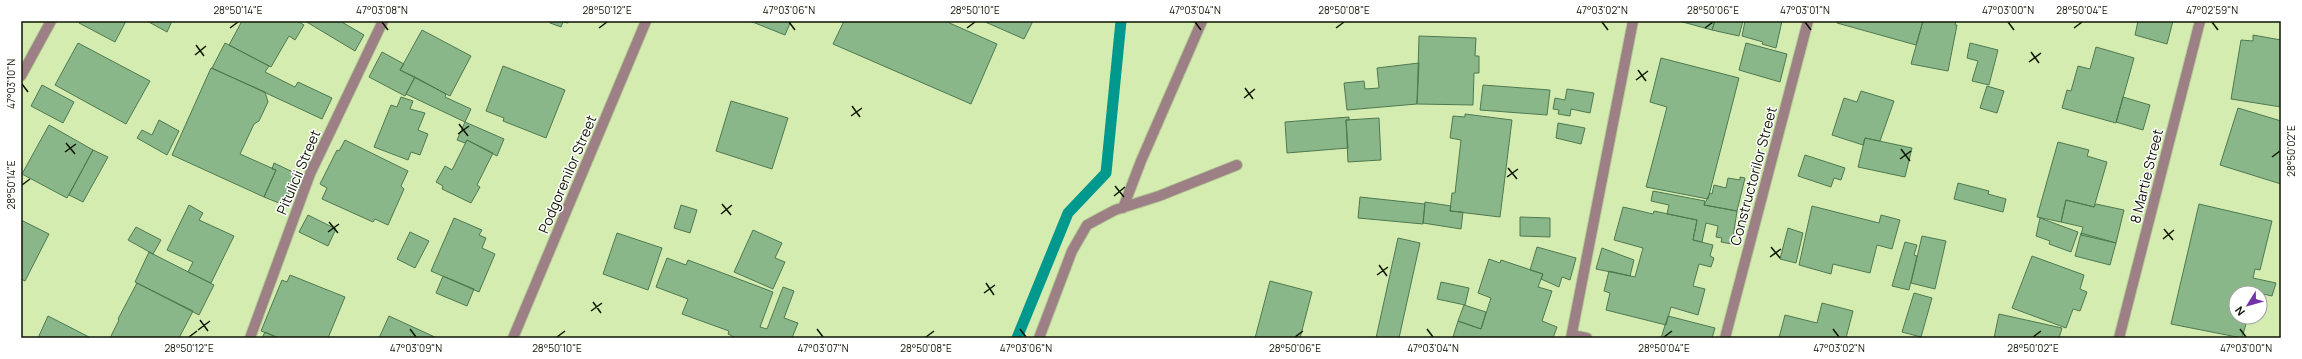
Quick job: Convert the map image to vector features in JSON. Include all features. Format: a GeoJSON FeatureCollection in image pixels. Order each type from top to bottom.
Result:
{"type":"FeatureCollection","features":[{"type":"Feature","properties":{"kind":"street"},"geometry":{"type":"LineString","coordinates":[[21,76],[51,21]]}},
{"type":"Feature","properties":{"kind":"street","name":"Pitulicii Street"},"geometry":{"type":"LineString","coordinates":[[250,338],[310,174],[383,21]]}},
{"type":"Feature","properties":{"kind":"street","name":"Podgorenilor Street"},"geometry":{"type":"LineString","coordinates":[[513,338],[646,21]]}},
{"type":"Feature","properties":{"kind":"street"},"geometry":{"type":"LineString","coordinates":[[1123,208],[1141,161],[1202,21]]}},
{"type":"Feature","properties":{"kind":"street"},"geometry":{"type":"LineString","coordinates":[[1587,338],[1571,337],[1633,21]]}},
{"type":"Feature","properties":{"kind":"street","name":"Constructorilor Street"},"geometry":{"type":"LineString","coordinates":[[1725,338],[1808,21]]}},
{"type":"Feature","properties":{"kind":"street","name":"8 Martie Street"},"geometry":{"type":"LineString","coordinates":[[2119,338],[2200,21]]}},
{"type":"Feature","properties":{"kind":"street"},"geometry":{"type":"LineString","coordinates":[[1039,338],[1072,251],[1086,226],[1123,208],[1237,165]]}},
{"type":"Feature","properties":{"kind":"building"},"geometry":{"type":"Polygon","coordinates":[[[80,21],[126,21],[115,42],[79,23],[80,21]]]}},
{"type":"Feature","properties":{"kind":"building"},"geometry":{"type":"Polygon","coordinates":[[[147,21],[172,21],[167,32],[147,21]]]}},
{"type":"Feature","properties":{"kind":"building"},"geometry":{"type":"Polygon","coordinates":[[[242,21],[297,21],[304,25],[295,40],[289,36],[271,67],[229,45],[242,21]]]}},
{"type":"Feature","properties":{"kind":"building"},"geometry":{"type":"Polygon","coordinates":[[[305,21],[340,21],[364,35],[355,51],[305,21]]]}},
{"type":"Feature","properties":{"kind":"building"},"geometry":{"type":"Polygon","coordinates":[[[550,21],[569,21],[568,23],[563,22],[561,27],[550,23],[550,21]]]}},
{"type":"Feature","properties":{"kind":"building"},"geometry":{"type":"Polygon","coordinates":[[[750,21],[791,21],[785,35],[750,21]]]}},
{"type":"Feature","properties":{"kind":"building"},"geometry":{"type":"Polygon","coordinates":[[[844,21],[945,21],[997,44],[971,104],[833,44],[844,21]]]}},
{"type":"Feature","properties":{"kind":"building"},"geometry":{"type":"Polygon","coordinates":[[[983,21],[1033,21],[1024,39],[983,21]]]}},
{"type":"Feature","properties":{"kind":"building"},"geometry":{"type":"Polygon","coordinates":[[[1679,21],[1715,21],[1712,30],[1679,21]]]}},
{"type":"Feature","properties":{"kind":"building"},"geometry":{"type":"Polygon","coordinates":[[[1715,21],[1743,21],[1739,36],[1712,30],[1715,21]]]}},
{"type":"Feature","properties":{"kind":"building"},"geometry":{"type":"Polygon","coordinates":[[[1745,21],[1782,21],[1776,48],[1762,44],[1763,42],[1742,36],[1745,21]]]}},
{"type":"Feature","properties":{"kind":"building"},"geometry":{"type":"Polygon","coordinates":[[[1837,21],[1923,21],[1916,45],[1837,23],[1837,21]]]}},
{"type":"Feature","properties":{"kind":"building"},"geometry":{"type":"Polygon","coordinates":[[[1923,21],[1956,21],[1955,25],[1957,25],[1948,71],[1911,64],[1923,21]]]}},
{"type":"Feature","properties":{"kind":"building"},"geometry":{"type":"Polygon","coordinates":[[[2138,21],[2173,21],[2167,44],[2135,35],[2138,21]]]}},
{"type":"Feature","properties":{"kind":"building"},"geometry":{"type":"Polygon","coordinates":[[[422,30],[471,56],[450,96],[400,70],[422,30]]]}},
{"type":"Feature","properties":{"kind":"building"},"geometry":{"type":"Polygon","coordinates":[[[2253,35],[2281,40],[2281,107],[2231,99],[2241,40],[2253,41],[2253,35]]]}},
{"type":"Feature","properties":{"kind":"building"},"geometry":{"type":"Polygon","coordinates":[[[1419,36],[1476,38],[1475,56],[1479,56],[1479,73],[1474,73],[1473,105],[1417,104],[1419,36]]]}},
{"type":"Feature","properties":{"kind":"building"},"geometry":{"type":"Polygon","coordinates":[[[78,43],[150,81],[126,124],[55,85],[78,43]]]}},
{"type":"Feature","properties":{"kind":"building"},"geometry":{"type":"Polygon","coordinates":[[[225,43],[269,66],[265,72],[295,87],[298,82],[332,98],[322,119],[212,68],[225,43]]]}},
{"type":"Feature","properties":{"kind":"building"},"geometry":{"type":"Polygon","coordinates":[[[1746,43],[1787,54],[1780,82],[1739,70],[1746,43]]]}},
{"type":"Feature","properties":{"kind":"building"},"geometry":{"type":"Polygon","coordinates":[[[1970,43],[1998,50],[1989,85],[1972,81],[1978,61],[1967,58],[1970,43]]]}},
{"type":"Feature","properties":{"kind":"building"},"geometry":{"type":"Polygon","coordinates":[[[2096,47],[2134,58],[2116,123],[2062,108],[2067,90],[2071,91],[2078,66],[2090,69],[2096,47]]]}},
{"type":"Feature","properties":{"kind":"building"},"geometry":{"type":"Polygon","coordinates":[[[382,52],[404,64],[400,70],[415,77],[405,96],[369,77],[382,52]]]}},
{"type":"Feature","properties":{"kind":"building"},"geometry":{"type":"Polygon","coordinates":[[[1661,58],[1739,78],[1708,199],[1646,187],[1667,107],[1650,102],[1661,58]]]}},
{"type":"Feature","properties":{"kind":"building"},"geometry":{"type":"Polygon","coordinates":[[[1419,63],[1417,104],[1347,110],[1344,83],[1364,81],[1365,89],[1379,88],[1377,68],[1419,63]]]}},
{"type":"Feature","properties":{"kind":"building"},"geometry":{"type":"Polygon","coordinates":[[[503,66],[565,90],[546,138],[503,121],[504,118],[486,111],[503,66]]]}},
{"type":"Feature","properties":{"kind":"building"},"geometry":{"type":"Polygon","coordinates":[[[211,68],[265,92],[268,102],[259,121],[254,124],[240,154],[276,170],[264,197],[172,155],[211,68]]]}},
{"type":"Feature","properties":{"kind":"building"},"geometry":{"type":"Polygon","coordinates":[[[415,77],[446,94],[445,97],[471,109],[465,122],[406,94],[415,77]]]}},
{"type":"Feature","properties":{"kind":"building"},"geometry":{"type":"Polygon","coordinates":[[[42,85],[74,102],[63,123],[31,106],[42,85]]]}},
{"type":"Feature","properties":{"kind":"building"},"geometry":{"type":"Polygon","coordinates":[[[1483,85],[1550,90],[1547,115],[1480,110],[1483,85]]]}},
{"type":"Feature","properties":{"kind":"building"},"geometry":{"type":"Polygon","coordinates":[[[1987,86],[2004,91],[1997,113],[1980,108],[1987,86]]]}},
{"type":"Feature","properties":{"kind":"building"},"geometry":{"type":"Polygon","coordinates":[[[1567,89],[1594,93],[1590,113],[1571,109],[1570,116],[1558,114],[1559,110],[1553,109],[1555,98],[1565,100],[1567,89]]]}},
{"type":"Feature","properties":{"kind":"building"},"geometry":{"type":"Polygon","coordinates":[[[1861,91],[1894,101],[1880,141],[1865,138],[1863,145],[1832,135],[1844,98],[1857,102],[1861,91]]]}},
{"type":"Feature","properties":{"kind":"building"},"geometry":{"type":"Polygon","coordinates":[[[401,97],[413,101],[410,109],[425,113],[418,130],[428,134],[420,155],[411,152],[408,160],[374,147],[391,105],[397,107],[401,97]]]}},
{"type":"Feature","properties":{"kind":"building"},"geometry":{"type":"Polygon","coordinates":[[[2123,97],[2150,105],[2143,130],[2116,122],[2123,97]]]}},
{"type":"Feature","properties":{"kind":"building"},"geometry":{"type":"Polygon","coordinates":[[[731,101],[788,118],[772,169],[716,151],[731,101]]]}},
{"type":"Feature","properties":{"kind":"building"},"geometry":{"type":"Polygon","coordinates":[[[2238,108],[2281,121],[2281,184],[2220,165],[2238,108]]]}},
{"type":"Feature","properties":{"kind":"building"},"geometry":{"type":"Polygon","coordinates":[[[1465,114],[1512,120],[1500,217],[1450,211],[1452,193],[1455,193],[1461,140],[1450,138],[1453,116],[1465,117],[1465,114]]]}},
{"type":"Feature","properties":{"kind":"building"},"geometry":{"type":"Polygon","coordinates":[[[1349,117],[1349,120],[1346,120],[1348,148],[1287,153],[1285,122],[1349,117]]]}},
{"type":"Feature","properties":{"kind":"building"},"geometry":{"type":"Polygon","coordinates":[[[1379,118],[1381,160],[1348,162],[1346,120],[1379,118]]]}},
{"type":"Feature","properties":{"kind":"building"},"geometry":{"type":"Polygon","coordinates":[[[159,120],[179,131],[167,155],[137,138],[142,130],[152,135],[159,120]]]}},
{"type":"Feature","properties":{"kind":"building"},"geometry":{"type":"Polygon","coordinates":[[[465,122],[504,139],[497,156],[467,140],[465,143],[457,140],[465,122]]]}},
{"type":"Feature","properties":{"kind":"building"},"geometry":{"type":"Polygon","coordinates":[[[1558,123],[1585,128],[1581,144],[1556,138],[1558,123]]]}},
{"type":"Feature","properties":{"kind":"building"},"geometry":{"type":"Polygon","coordinates":[[[49,125],[93,150],[67,198],[22,174],[49,125]]]}},
{"type":"Feature","properties":{"kind":"building"},"geometry":{"type":"Polygon","coordinates":[[[1865,138],[1912,148],[1905,177],[1858,167],[1865,138]]]}},
{"type":"Feature","properties":{"kind":"building"},"geometry":{"type":"Polygon","coordinates":[[[345,140],[408,171],[401,186],[404,189],[388,225],[375,219],[373,222],[322,199],[327,188],[320,184],[337,150],[339,151],[345,140]]]}},
{"type":"Feature","properties":{"kind":"building"},"geometry":{"type":"Polygon","coordinates":[[[467,140],[493,153],[477,185],[480,187],[471,203],[442,189],[443,186],[436,182],[445,166],[452,170],[467,140]]]}},
{"type":"Feature","properties":{"kind":"building"},"geometry":{"type":"Polygon","coordinates":[[[2058,142],[2089,150],[2087,156],[2107,162],[2094,207],[2066,200],[2061,222],[2037,217],[2058,142]]]}},
{"type":"Feature","properties":{"kind":"building"},"geometry":{"type":"Polygon","coordinates":[[[93,150],[108,157],[83,202],[69,195],[93,150]]]}},
{"type":"Feature","properties":{"kind":"building"},"geometry":{"type":"Polygon","coordinates":[[[1805,155],[1845,168],[1841,180],[1834,178],[1831,187],[1798,176],[1805,155]]]}},
{"type":"Feature","properties":{"kind":"building"},"geometry":{"type":"Polygon","coordinates":[[[274,163],[297,174],[284,205],[264,197],[276,170],[272,169],[274,163]]]}},
{"type":"Feature","properties":{"kind":"building"},"geometry":{"type":"Polygon","coordinates":[[[1740,177],[1745,178],[1737,211],[1704,205],[1710,193],[1712,194],[1714,185],[1726,188],[1728,178],[1740,180],[1740,177]]]}},
{"type":"Feature","properties":{"kind":"building"},"geometry":{"type":"Polygon","coordinates":[[[1958,183],[1989,191],[1988,194],[2006,199],[2003,212],[1954,199],[1958,183]]]}},
{"type":"Feature","properties":{"kind":"building"},"geometry":{"type":"Polygon","coordinates":[[[1653,191],[1705,201],[1704,205],[1737,211],[1732,244],[1721,242],[1722,238],[1716,237],[1718,226],[1706,223],[1702,242],[1693,240],[1697,220],[1667,214],[1669,205],[1651,201],[1653,191]]]}},
{"type":"Feature","properties":{"kind":"building"},"geometry":{"type":"Polygon","coordinates":[[[1360,197],[1425,204],[1423,224],[1358,218],[1360,197]]]}},
{"type":"Feature","properties":{"kind":"building"},"geometry":{"type":"Polygon","coordinates":[[[2066,200],[2094,207],[2096,204],[2124,210],[2116,243],[2081,235],[2083,227],[2061,222],[2066,200]]]}},
{"type":"Feature","properties":{"kind":"building"},"geometry":{"type":"Polygon","coordinates":[[[1425,202],[1451,206],[1450,211],[1463,212],[1461,229],[1423,223],[1425,202]]]}},
{"type":"Feature","properties":{"kind":"building"},"geometry":{"type":"Polygon","coordinates":[[[2199,204],[2272,221],[2260,270],[2255,269],[2253,278],[2276,283],[2272,296],[2268,295],[2268,285],[2228,285],[2228,325],[2246,325],[2242,338],[2171,324],[2199,204]]]}},
{"type":"Feature","properties":{"kind":"building"},"geometry":{"type":"Polygon","coordinates":[[[189,205],[203,213],[199,220],[234,236],[211,283],[188,272],[193,262],[167,250],[189,205]]]}},
{"type":"Feature","properties":{"kind":"building"},"geometry":{"type":"Polygon","coordinates":[[[681,205],[697,210],[690,233],[674,228],[681,205]]]}},
{"type":"Feature","properties":{"kind":"building"},"geometry":{"type":"Polygon","coordinates":[[[1812,206],[1879,223],[1881,215],[1900,220],[1892,249],[1877,245],[1870,273],[1833,264],[1831,274],[1799,265],[1812,206]]]}},
{"type":"Feature","properties":{"kind":"building"},"geometry":{"type":"Polygon","coordinates":[[[1623,207],[1653,214],[1654,211],[1697,220],[1693,240],[1713,245],[1710,256],[1714,258],[1711,267],[1699,264],[1693,286],[1705,289],[1698,315],[1671,307],[1666,325],[1606,310],[1610,293],[1604,291],[1609,271],[1635,277],[1643,248],[1614,240],[1623,207]]]}},
{"type":"Feature","properties":{"kind":"building"},"geometry":{"type":"Polygon","coordinates":[[[308,215],[336,229],[328,246],[299,232],[308,215]]]}},
{"type":"Feature","properties":{"kind":"building"},"geometry":{"type":"Polygon","coordinates":[[[1520,217],[1550,218],[1550,237],[1520,236],[1520,217]]]}},
{"type":"Feature","properties":{"kind":"building"},"geometry":{"type":"Polygon","coordinates":[[[454,218],[482,230],[479,235],[486,238],[482,248],[495,254],[479,292],[431,271],[454,218]]]}},
{"type":"Feature","properties":{"kind":"building"},"geometry":{"type":"Polygon","coordinates":[[[2040,218],[2078,232],[2071,252],[2049,244],[2050,241],[2036,236],[2040,218]]]}},
{"type":"Feature","properties":{"kind":"building"},"geometry":{"type":"Polygon","coordinates":[[[21,220],[49,234],[25,281],[21,279],[21,220]]]}},
{"type":"Feature","properties":{"kind":"building"},"geometry":{"type":"Polygon","coordinates":[[[136,227],[161,240],[153,254],[128,240],[136,227]]]}},
{"type":"Feature","properties":{"kind":"building"},"geometry":{"type":"Polygon","coordinates":[[[1788,228],[1803,233],[1796,263],[1780,259],[1788,228]]]}},
{"type":"Feature","properties":{"kind":"building"},"geometry":{"type":"Polygon","coordinates":[[[753,230],[782,243],[775,258],[785,262],[773,289],[734,272],[753,230]]]}},
{"type":"Feature","properties":{"kind":"building"},"geometry":{"type":"Polygon","coordinates":[[[410,232],[429,241],[415,268],[397,259],[410,232]]]}},
{"type":"Feature","properties":{"kind":"building"},"geometry":{"type":"Polygon","coordinates":[[[617,233],[662,248],[648,290],[603,274],[617,233]]]}},
{"type":"Feature","properties":{"kind":"building"},"geometry":{"type":"Polygon","coordinates":[[[2081,233],[2116,243],[2110,265],[2075,256],[2081,233]]]}},
{"type":"Feature","properties":{"kind":"building"},"geometry":{"type":"Polygon","coordinates":[[[1922,236],[1946,241],[1935,289],[1911,283],[1922,236]]]}},
{"type":"Feature","properties":{"kind":"building"},"geometry":{"type":"Polygon","coordinates":[[[1398,238],[1420,243],[1399,338],[1376,338],[1398,238]]]}},
{"type":"Feature","properties":{"kind":"building"},"geometry":{"type":"Polygon","coordinates":[[[1905,242],[1917,245],[1914,255],[1917,256],[1909,290],[1892,286],[1905,242]]]}},
{"type":"Feature","properties":{"kind":"building"},"geometry":{"type":"Polygon","coordinates":[[[1537,247],[1576,258],[1570,280],[1562,277],[1559,287],[1541,279],[1543,274],[1530,270],[1537,247]]]}},
{"type":"Feature","properties":{"kind":"building"},"geometry":{"type":"Polygon","coordinates":[[[1602,248],[1634,260],[1630,276],[1596,269],[1602,248]]]}},
{"type":"Feature","properties":{"kind":"building"},"geometry":{"type":"Polygon","coordinates":[[[149,252],[214,285],[199,315],[135,282],[149,252]]]}},
{"type":"Feature","properties":{"kind":"building"},"geometry":{"type":"Polygon","coordinates":[[[2032,256],[2084,275],[2080,289],[2087,292],[2080,311],[2073,309],[2066,328],[2012,308],[2032,256]]]}},
{"type":"Feature","properties":{"kind":"building"},"geometry":{"type":"Polygon","coordinates":[[[667,258],[686,265],[688,260],[773,292],[760,327],[767,329],[783,287],[794,291],[784,318],[798,323],[792,338],[736,338],[728,334],[729,331],[682,314],[688,299],[656,287],[667,258]]]}},
{"type":"Feature","properties":{"kind":"building"},"geometry":{"type":"Polygon","coordinates":[[[1489,259],[1500,263],[1501,260],[1543,274],[1538,287],[1552,291],[1542,321],[1557,327],[1553,338],[1453,337],[1458,321],[1481,329],[1491,298],[1478,293],[1489,259]]]}},
{"type":"Feature","properties":{"kind":"building"},"geometry":{"type":"Polygon","coordinates":[[[290,275],[345,297],[328,338],[279,338],[261,331],[282,280],[287,282],[290,275]]]}},
{"type":"Feature","properties":{"kind":"building"},"geometry":{"type":"Polygon","coordinates":[[[443,276],[474,289],[467,306],[436,293],[443,276]]]}},
{"type":"Feature","properties":{"kind":"building"},"geometry":{"type":"Polygon","coordinates":[[[1270,281],[1312,292],[1300,338],[1255,338],[1270,281]]]}},
{"type":"Feature","properties":{"kind":"building"},"geometry":{"type":"Polygon","coordinates":[[[1441,282],[1469,288],[1465,305],[1437,299],[1441,282]]]}},
{"type":"Feature","properties":{"kind":"building"},"geometry":{"type":"Polygon","coordinates":[[[137,283],[193,311],[179,338],[110,338],[137,283]]]}},
{"type":"Feature","properties":{"kind":"building"},"geometry":{"type":"Polygon","coordinates":[[[1914,293],[1932,298],[1921,337],[1902,332],[1914,293]]]}},
{"type":"Feature","properties":{"kind":"building"},"geometry":{"type":"Polygon","coordinates":[[[1822,303],[1853,311],[1846,338],[1779,338],[1785,315],[1817,323],[1822,303]]]}},
{"type":"Feature","properties":{"kind":"building"},"geometry":{"type":"Polygon","coordinates":[[[1464,305],[1486,312],[1481,329],[1458,321],[1464,305]]]}},
{"type":"Feature","properties":{"kind":"building"},"geometry":{"type":"Polygon","coordinates":[[[1999,314],[2062,328],[2059,338],[1994,338],[1999,314]]]}},
{"type":"Feature","properties":{"kind":"building"},"geometry":{"type":"Polygon","coordinates":[[[48,316],[50,317],[91,338],[38,338],[48,316]]]}},
{"type":"Feature","properties":{"kind":"building"},"geometry":{"type":"Polygon","coordinates":[[[389,316],[437,338],[379,338],[389,316]]]}},
{"type":"Feature","properties":{"kind":"building"},"geometry":{"type":"Polygon","coordinates":[[[1668,316],[1715,328],[1712,338],[1661,338],[1668,316]]]}},
{"type":"Feature","properties":{"kind":"building"},"geometry":{"type":"Polygon","coordinates":[[[265,332],[279,338],[262,338],[265,332]]]}},
{"type":"Feature","properties":{"kind":"waterway"},"geometry":{"type":"LineString","coordinates":[[1017,338],[1068,213],[1106,173],[1121,21]]}}]}
